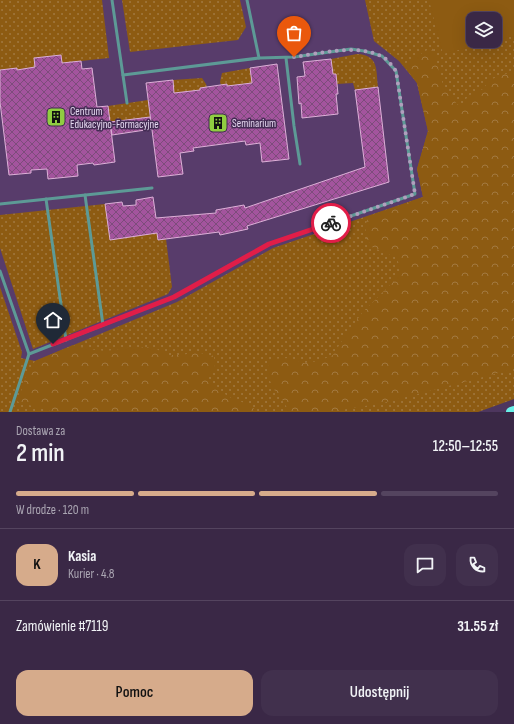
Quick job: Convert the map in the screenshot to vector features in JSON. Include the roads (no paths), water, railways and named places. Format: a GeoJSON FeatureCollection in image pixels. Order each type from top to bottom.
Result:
{"type":"FeatureCollection","features":[{"type":"Feature","properties":{"kind":"lane"},"geometry":{"type":"LineString","coordinates":[[112,0],[127,103]]}},
{"type":"Feature","properties":{"kind":"lane"},"geometry":{"type":"LineString","coordinates":[[247,0],[259,58]]}},
{"type":"Feature","properties":{"kind":"lane"},"geometry":{"type":"LineString","coordinates":[[29,354],[174,297],[269,244],[415,194],[396,71],[382,56],[351,49],[286,58],[259,58],[123,75]]}},
{"type":"Feature","properties":{"kind":"lane"},"geometry":{"type":"LineString","coordinates":[[286,58],[300,164]]}},
{"type":"Feature","properties":{"kind":"lane"},"geometry":{"type":"LineString","coordinates":[[0,204],[152,188]]}},
{"type":"Feature","properties":{"kind":"lane"},"geometry":{"type":"LineString","coordinates":[[85,195],[103,325]]}},
{"type":"Feature","properties":{"kind":"lane"},"geometry":{"type":"LineString","coordinates":[[46,199],[66,340]]}},
{"type":"Feature","properties":{"kind":"lane"},"geometry":{"type":"LineString","coordinates":[[0,271],[29,354],[10,412]]}},
{"type":"Feature","properties":{"kind":"place","name":"Centrum Edukacyjno-Formacyjne"},"geometry":{"type":"Point","coordinates":[56,117]}},
{"type":"Feature","properties":{"kind":"place","name":"Seminarium"},"geometry":{"type":"Point","coordinates":[218,123]}}]}
